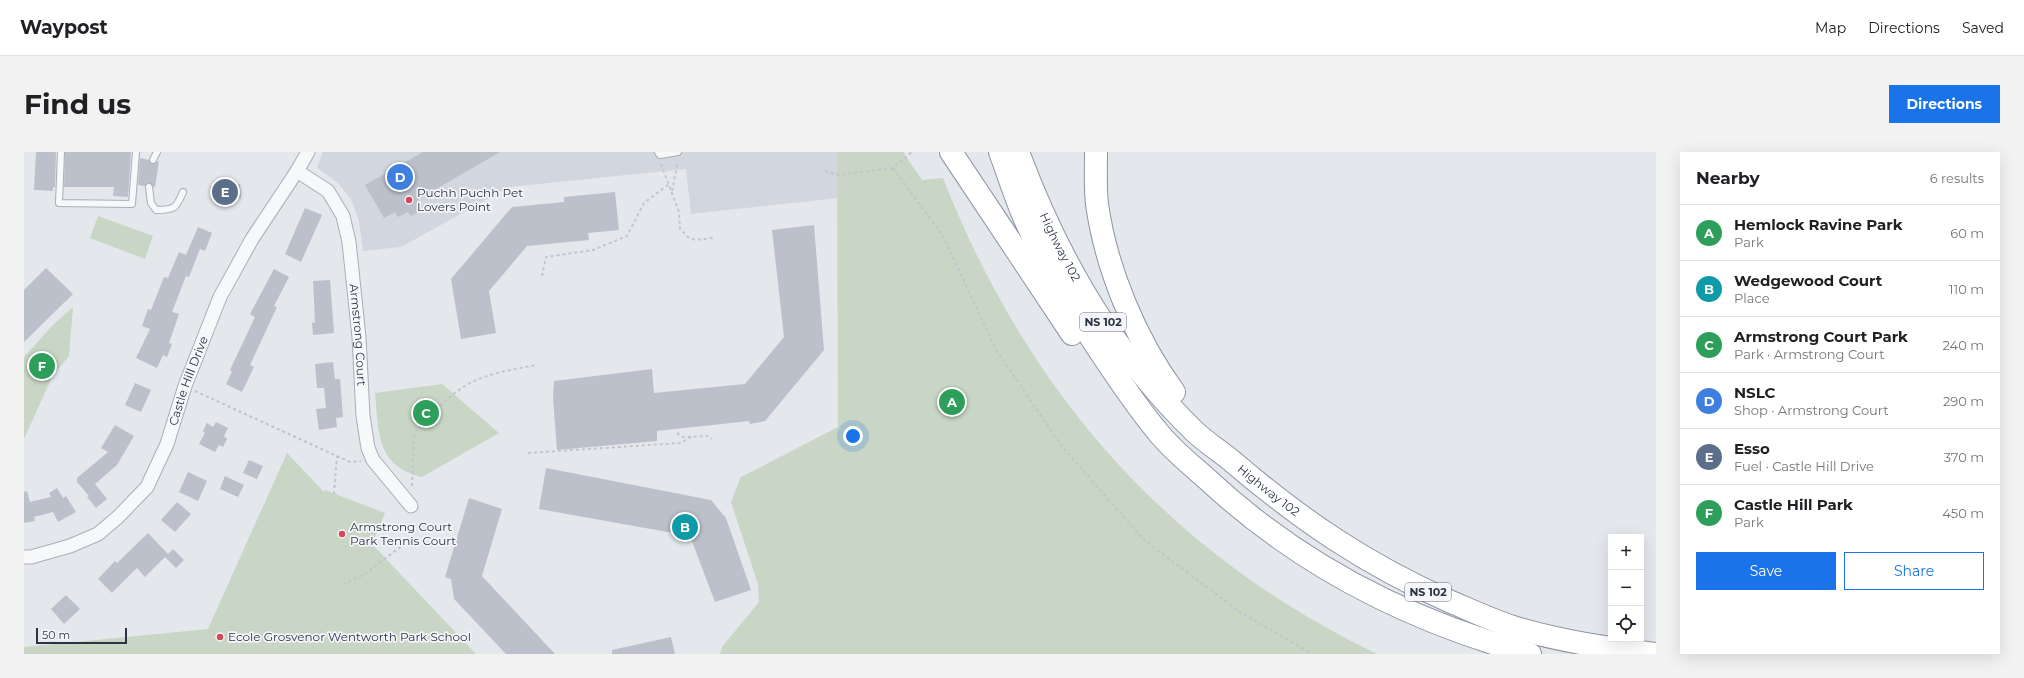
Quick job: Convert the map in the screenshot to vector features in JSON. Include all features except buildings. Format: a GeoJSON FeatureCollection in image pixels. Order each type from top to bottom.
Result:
{"type":"FeatureCollection","features":[{"type":"Feature","properties":{"kind":"highway"},"geometry":{"type":"LineString","coordinates":[[951,152],[1078,343],[1115,388],[1158,432]]}},
{"type":"Feature","properties":{"kind":"highway","name":"Highway 102"},"geometry":{"type":"LineString","coordinates":[[1000,152],[1024,216],[1072,308],[1117,377],[1158,432],[1256,522],[1351,584],[1400,609],[1452,630],[1530,654]]}},
{"type":"Feature","properties":{"kind":"highway","name":"Highway 102"},"geometry":{"type":"LineString","coordinates":[[1018,152],[1060,251],[1102,321],[1146,378],[1193,430],[1264,489],[1324,533],[1413,585],[1511,626],[1565,641],[1656,654]]}},
{"type":"Feature","properties":{"kind":"highway"},"geometry":{"type":"LineString","coordinates":[[1096,152],[1097,204],[1111,266],[1140,338],[1162,376],[1183,404],[1232,461]]}},
{"type":"Feature","properties":{"kind":"street","name":"Castle Hill Drive"},"geometry":{"type":"LineString","coordinates":[[24,557],[31,557],[70,546],[98,534],[118,517],[147,487],[167,444],[185,386],[220,297],[252,239],[298,171],[308,152]]}},
{"type":"Feature","properties":{"kind":"street","name":"Armstrong Court"},"geometry":{"type":"LineString","coordinates":[[298,171],[328,191],[343,216],[349,242],[355,298],[363,416],[368,448],[373,460],[411,506]]}},
{"type":"Feature","properties":{"kind":"lane"},"geometry":{"type":"LineString","coordinates":[[61,152],[59,202],[132,204],[136,152]]}},
{"type":"Feature","properties":{"kind":"lane"},"geometry":{"type":"LineString","coordinates":[[153,160],[157,152]]}},
{"type":"Feature","properties":{"kind":"lane"},"geometry":{"type":"LineString","coordinates":[[659,153],[678,153]]}},
{"type":"Feature","properties":{"kind":"lane"},"geometry":{"type":"LineString","coordinates":[[149,187],[150,203],[156,210],[170,210],[178,205],[182,192]]}},
{"type":"Feature","properties":{"kind":"path"},"geometry":{"type":"LineString","coordinates":[[825,171],[839,175],[893,168],[912,152]]}},
{"type":"Feature","properties":{"kind":"path"},"geometry":{"type":"LineString","coordinates":[[659,153],[662,167],[679,212],[680,229],[688,237],[695,240],[712,238]]}},
{"type":"Feature","properties":{"kind":"path"},"geometry":{"type":"LineString","coordinates":[[672,191],[678,166],[678,153]]}},
{"type":"Feature","properties":{"kind":"path"},"geometry":{"type":"LineString","coordinates":[[893,168],[943,236],[996,350],[1061,445],[1143,539],[1240,612],[1312,654]]}},
{"type":"Feature","properties":{"kind":"path"},"geometry":{"type":"LineString","coordinates":[[542,276],[546,257],[593,250],[626,236],[644,203],[669,184]]}},
{"type":"Feature","properties":{"kind":"path"},"geometry":{"type":"LineString","coordinates":[[411,506],[414,434],[440,406],[465,386],[490,375],[536,364]]}},
{"type":"Feature","properties":{"kind":"path"},"geometry":{"type":"LineString","coordinates":[[185,386],[350,462],[373,460]]}},
{"type":"Feature","properties":{"kind":"path"},"geometry":{"type":"LineString","coordinates":[[677,433],[682,437],[708,436],[712,439]]}},
{"type":"Feature","properties":{"kind":"path"},"geometry":{"type":"LineString","coordinates":[[528,453],[680,443],[693,436]]}},
{"type":"Feature","properties":{"kind":"path"},"geometry":{"type":"LineString","coordinates":[[334,494],[337,456]]}},
{"type":"Feature","properties":{"kind":"path"},"geometry":{"type":"LineString","coordinates":[[343,584],[365,574],[412,538]]}},
{"type":"Feature","properties":{"kind":"shaded area"},"geometry":{"type":"Polygon","coordinates":[[[323,152],[838,152],[838,198],[691,214],[686,169],[509,187],[401,247],[363,251],[359,221],[351,199],[337,182],[317,168],[323,152]]]}},
{"type":"Feature","properties":{"kind":"green space"},"geometry":{"type":"Polygon","coordinates":[[[837,152],[903,152],[922,180],[943,178],[977,256],[1017,329],[1062,396],[1114,459],[1170,516],[1233,568],[1302,614],[1377,654],[720,654],[722,647],[759,602],[758,584],[731,502],[741,477],[838,427],[837,152]]]}},
{"type":"Feature","properties":{"kind":"green space"},"geometry":{"type":"Polygon","coordinates":[[[98,216],[153,236],[145,259],[90,238],[98,216]]]}},
{"type":"Feature","properties":{"kind":"green space"},"geometry":{"type":"Polygon","coordinates":[[[73,307],[69,356],[53,375],[24,439],[24,357],[52,326],[73,307]]]}},
{"type":"Feature","properties":{"kind":"green space"},"geometry":{"type":"Polygon","coordinates":[[[442,384],[499,433],[422,477],[407,472],[396,465],[388,456],[383,446],[380,434],[375,393],[442,384]]]}},
{"type":"Feature","properties":{"kind":"green space"},"geometry":{"type":"Polygon","coordinates":[[[287,453],[324,492],[325,490],[385,513],[372,544],[476,654],[24,654],[24,647],[208,629],[287,453]]]}},
{"type":"Feature","properties":{"kind":"place","name":"NSLC"},"geometry":{"type":"Point","coordinates":[400,177]}},
{"type":"Feature","properties":{"kind":"place","name":"Esso"},"geometry":{"type":"Point","coordinates":[225,192]}},
{"type":"Feature","properties":{"kind":"place","name":"Puchh Puchh Pet Lovers Point"},"geometry":{"type":"Point","coordinates":[409,200]}},
{"type":"Feature","properties":{"kind":"place","name":"Castle Hill Park"},"geometry":{"type":"Point","coordinates":[42,366]}},
{"type":"Feature","properties":{"kind":"place","name":"Hemlock Ravine Park"},"geometry":{"type":"Point","coordinates":[952,402]}},
{"type":"Feature","properties":{"kind":"place","name":"Armstrong Court Park"},"geometry":{"type":"Point","coordinates":[426,413]}},
{"type":"Feature","properties":{"kind":"place","name":"Wedgewood Court"},"geometry":{"type":"Point","coordinates":[685,527]}},
{"type":"Feature","properties":{"kind":"place","name":"Armstrong Court Park Tennis Court"},"geometry":{"type":"Point","coordinates":[342,534]}},
{"type":"Feature","properties":{"kind":"place","name":"Ecole Grosvenor Wentworth Park School"},"geometry":{"type":"Point","coordinates":[220,637]}}]}
